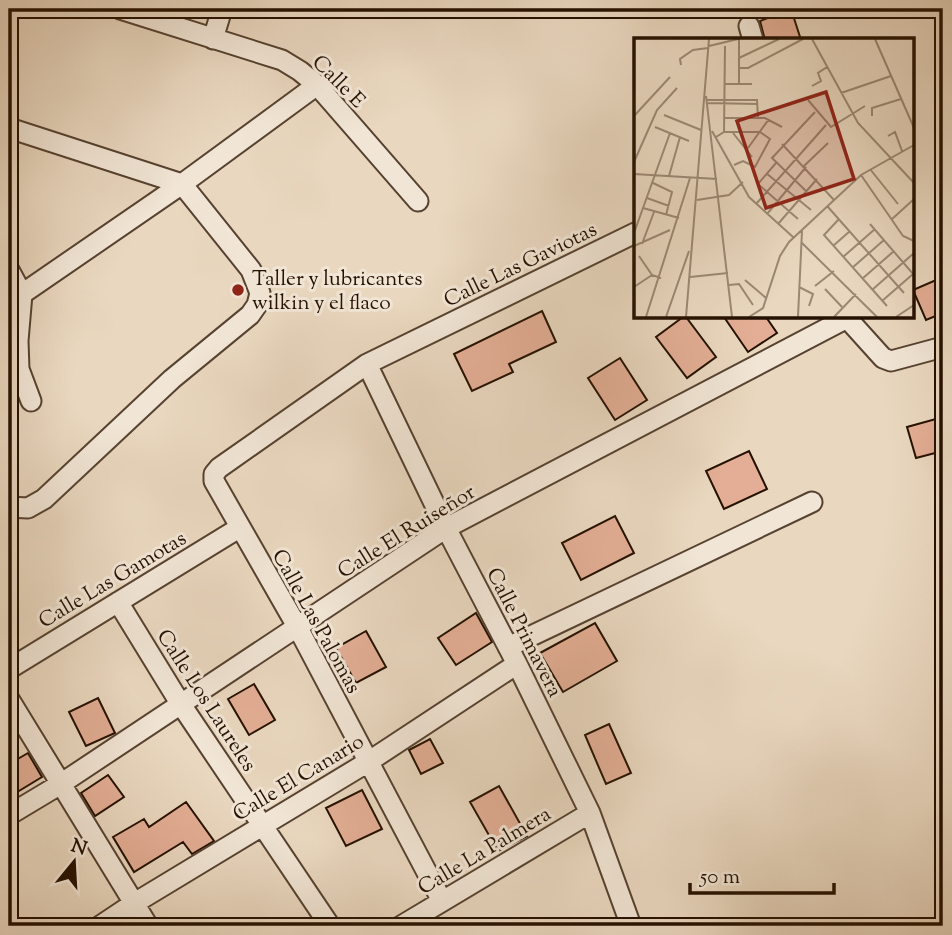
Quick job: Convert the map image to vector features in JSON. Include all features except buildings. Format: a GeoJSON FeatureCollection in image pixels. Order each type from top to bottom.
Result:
{"type":"FeatureCollection","features":[{"type":"Feature","properties":{"kind":"street","name":"Calle E"},"geometry":{"type":"LineString","coordinates":[[120,9],[282,60],[300,71],[317,85],[418,201]]}},
{"type":"Feature","properties":{"kind":"street"},"geometry":{"type":"LineString","coordinates":[[213,39],[222,9]]}},
{"type":"Feature","properties":{"kind":"street"},"geometry":{"type":"LineString","coordinates":[[22,294],[182,184],[317,85]]}},
{"type":"Feature","properties":{"kind":"street"},"geometry":{"type":"LineString","coordinates":[[9,128],[182,184],[251,270],[260,293],[257,305],[250,315],[172,379],[44,499],[28,508],[9,507]]}},
{"type":"Feature","properties":{"kind":"street","name":"Calle Las Gaviotas"},"geometry":{"type":"LineString","coordinates":[[214,474],[367,364],[634,233]]}},
{"type":"Feature","properties":{"kind":"street"},"geometry":{"type":"LineString","coordinates":[[9,270],[22,294],[18,341],[19,369],[31,401]]}},
{"type":"Feature","properties":{"kind":"street","name":"Calle El Ruiseñor"},"geometry":{"type":"LineString","coordinates":[[9,815],[59,785],[446,528],[844,318]]}},
{"type":"Feature","properties":{"kind":"street"},"geometry":{"type":"LineString","coordinates":[[847,318],[883,358],[891,362],[943,347]]}},
{"type":"Feature","properties":{"kind":"street","name":"Calle Primavera"},"geometry":{"type":"LineString","coordinates":[[367,364],[446,528],[590,813],[631,926]]}},
{"type":"Feature","properties":{"kind":"street","name":"Calle Las Palomas"},"geometry":{"type":"LineString","coordinates":[[214,474],[214,481],[239,528],[298,628],[442,901]]}},
{"type":"Feature","properties":{"kind":"street","name":"Calle El Canario"},"geometry":{"type":"LineString","coordinates":[[100,926],[368,762],[512,656],[812,502]]}},
{"type":"Feature","properties":{"kind":"street","name":"Calle Las Gamotas"},"geometry":{"type":"LineString","coordinates":[[9,668],[239,528]]}},
{"type":"Feature","properties":{"kind":"street","name":"Calle Los Laureles"},"geometry":{"type":"LineString","coordinates":[[118,602],[180,703],[330,926]]}},
{"type":"Feature","properties":{"kind":"street"},"geometry":{"type":"LineString","coordinates":[[9,699],[59,785],[148,926]]}},
{"type":"Feature","properties":{"kind":"street","name":"Calle La Palmera"},"geometry":{"type":"LineString","coordinates":[[401,926],[590,813]]}},
{"type":"Feature","properties":{"kind":"place","name":"Taller y lubricantes wilkin y el flaco"},"geometry":{"type":"Point","coordinates":[238,290]}}]}
